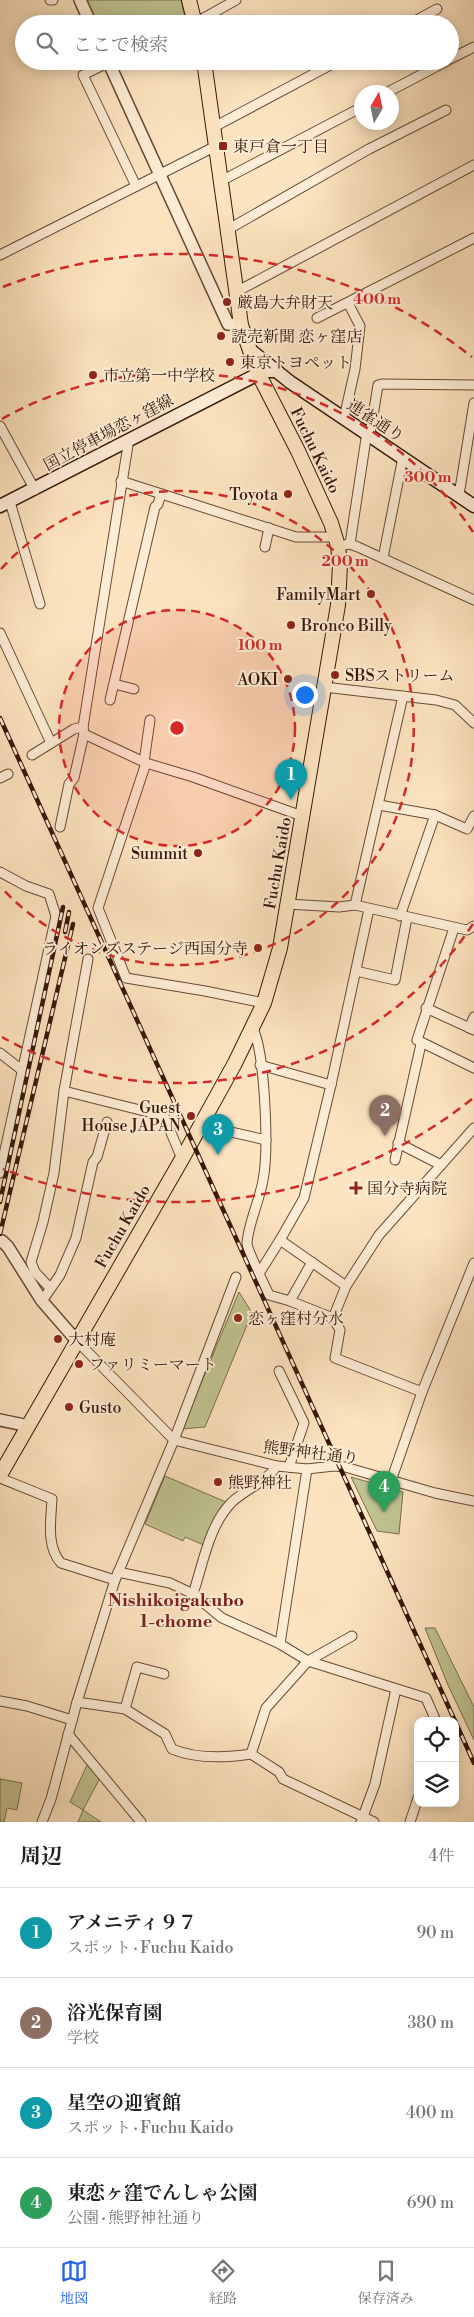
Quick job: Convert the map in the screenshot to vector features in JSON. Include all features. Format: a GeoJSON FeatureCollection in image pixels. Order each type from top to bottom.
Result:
{"type":"FeatureCollection","features":[{"type":"Feature","properties":{"kind":"main road"},"geometry":{"type":"LineString","coordinates":[[189,0],[191,15]]}},
{"type":"Feature","properties":{"kind":"main road","name":"Fuchu Kaido"},"geometry":{"type":"LineString","coordinates":[[0,1476],[76,1340],[182,1159],[253,1029],[264,1003],[280,948],[340,582],[341,542],[258,373],[240,325],[205,70]]}},
{"type":"Feature","properties":{"kind":"main road","name":"連雀通り"},"geometry":{"type":"LineString","coordinates":[[247,347],[277,371],[344,418],[369,433],[474,506]]}},
{"type":"Feature","properties":{"kind":"main road"},"geometry":{"type":"LineString","coordinates":[[258,373],[270,370],[277,371]]}},
{"type":"Feature","properties":{"kind":"main road","name":"国立停車場恋ヶ窪線"},"geometry":{"type":"LineString","coordinates":[[5,504],[258,373]]}},
{"type":"Feature","properties":{"kind":"street"},"geometry":{"type":"LineString","coordinates":[[80,0],[87,15]]}},
{"type":"Feature","properties":{"kind":"street"},"geometry":{"type":"LineString","coordinates":[[206,15],[236,0]]}},
{"type":"Feature","properties":{"kind":"street"},"geometry":{"type":"LineString","coordinates":[[426,15],[437,9]]}},
{"type":"Feature","properties":{"kind":"street"},"geometry":{"type":"LineString","coordinates":[[459,55],[474,47]]}},
{"type":"Feature","properties":{"kind":"street"},"geometry":{"type":"LineString","coordinates":[[94,70],[83,75],[136,186]]}},
{"type":"Feature","properties":{"kind":"street"},"geometry":{"type":"LineString","coordinates":[[115,70],[228,324],[240,325]]}},
{"type":"Feature","properties":{"kind":"street"},"geometry":{"type":"LineString","coordinates":[[214,127],[321,70]]}},
{"type":"Feature","properties":{"kind":"street"},"geometry":{"type":"LineString","coordinates":[[399,86],[430,70]]}},
{"type":"Feature","properties":{"kind":"street"},"geometry":{"type":"LineString","coordinates":[[228,230],[369,150],[446,110]]}},
{"type":"Feature","properties":{"kind":"street"},"geometry":{"type":"LineString","coordinates":[[221,180],[354,111]]}},
{"type":"Feature","properties":{"kind":"street"},"geometry":{"type":"LineString","coordinates":[[0,255],[216,146]]}},
{"type":"Feature","properties":{"kind":"street"},"geometry":{"type":"LineString","coordinates":[[236,292],[474,166]]}},
{"type":"Feature","properties":{"kind":"street"},"geometry":{"type":"LineString","coordinates":[[317,318],[474,238]]}},
{"type":"Feature","properties":{"kind":"street"},"geometry":{"type":"LineString","coordinates":[[344,418],[355,369],[360,326],[348,302]]}},
{"type":"Feature","properties":{"kind":"street"},"geometry":{"type":"LineString","coordinates":[[341,542],[369,433],[378,385],[474,385]]}},
{"type":"Feature","properties":{"kind":"street"},"geometry":{"type":"LineString","coordinates":[[458,496],[474,402]]}},
{"type":"Feature","properties":{"kind":"street"},"geometry":{"type":"LineString","coordinates":[[0,426],[35,490]]}},
{"type":"Feature","properties":{"kind":"street"},"geometry":{"type":"LineString","coordinates":[[60,827],[69,784],[74,778],[84,730],[121,480],[129,439]]}},
{"type":"Feature","properties":{"kind":"street"},"geometry":{"type":"LineString","coordinates":[[384,558],[403,457]]}},
{"type":"Feature","properties":{"kind":"street"},"geometry":{"type":"LineString","coordinates":[[121,480],[296,537],[341,542],[384,558],[474,600]]}},
{"type":"Feature","properties":{"kind":"street"},"geometry":{"type":"LineString","coordinates":[[110,700],[153,516],[162,494]]}},
{"type":"Feature","properties":{"kind":"street"},"geometry":{"type":"LineString","coordinates":[[5,504],[40,604]]}},
{"type":"Feature","properties":{"kind":"street"},"geometry":{"type":"LineString","coordinates":[[265,548],[269,528]]}},
{"type":"Feature","properties":{"kind":"street"},"geometry":{"type":"LineString","coordinates":[[0,633],[51,743]]}},
{"type":"Feature","properties":{"kind":"street"},"geometry":{"type":"LineString","coordinates":[[114,684],[134,689]]}},
{"type":"Feature","properties":{"kind":"street"},"geometry":{"type":"LineString","coordinates":[[324,687],[421,697],[455,705],[474,723]]}},
{"type":"Feature","properties":{"kind":"street"},"geometry":{"type":"LineString","coordinates":[[355,905],[402,696]]}},
{"type":"Feature","properties":{"kind":"street"},"geometry":{"type":"LineString","coordinates":[[150,720],[145,763],[98,908],[126,978],[264,1003]]}},
{"type":"Feature","properties":{"kind":"street"},"geometry":{"type":"LineString","coordinates":[[32,755],[74,728],[84,730],[145,763],[193,777],[302,816]]}},
{"type":"Feature","properties":{"kind":"street"},"geometry":{"type":"LineString","coordinates":[[379,805],[435,815],[467,828],[474,816]]}},
{"type":"Feature","properties":{"kind":"street"},"geometry":{"type":"LineString","coordinates":[[356,971],[395,980],[404,917],[435,815]]}},
{"type":"Feature","properties":{"kind":"street"},"geometry":{"type":"LineString","coordinates":[[0,872],[26,886],[49,894],[56,916],[0,1173]]}},
{"type":"Feature","properties":{"kind":"street"},"geometry":{"type":"LineString","coordinates":[[287,904],[339,907],[355,905],[454,928],[467,930],[474,926]]}},
{"type":"Feature","properties":{"kind":"street"},"geometry":{"type":"LineString","coordinates":[[260,1272],[304,1198],[370,909]]}},
{"type":"Feature","properties":{"kind":"street"},"geometry":{"type":"LineString","coordinates":[[454,928],[417,1040],[421,1044],[474,1068]]}},
{"type":"Feature","properties":{"kind":"street"},"geometry":{"type":"LineString","coordinates":[[50,1288],[35,1272],[31,1262],[43,1222],[54,1173],[64,1091],[88,959]]}},
{"type":"Feature","properties":{"kind":"street"},"geometry":{"type":"LineString","coordinates":[[426,1008],[471,1029],[474,1017]]}},
{"type":"Feature","properties":{"kind":"street"},"geometry":{"type":"LineString","coordinates":[[253,1029],[258,1038],[266,1140],[263,1182],[247,1244],[270,1295],[333,1318],[340,1330],[335,1358],[422,1392]]}},
{"type":"Feature","properties":{"kind":"street"},"geometry":{"type":"LineString","coordinates":[[394,1160],[421,1044]]}},
{"type":"Feature","properties":{"kind":"street"},"geometry":{"type":"LineString","coordinates":[[0,1053],[23,1071]]}},
{"type":"Feature","properties":{"kind":"street"},"geometry":{"type":"LineString","coordinates":[[260,1066],[331,1084]]}},
{"type":"Feature","properties":{"kind":"street"},"geometry":{"type":"LineString","coordinates":[[64,1091],[164,1116],[182,1159]]}},
{"type":"Feature","properties":{"kind":"street"},"geometry":{"type":"LineString","coordinates":[[42,1301],[60,1275],[76,1238],[93,1162],[97,1157],[107,1122]]}},
{"type":"Feature","properties":{"kind":"street"},"geometry":{"type":"LineString","coordinates":[[200,1125],[266,1140]]}},
{"type":"Feature","properties":{"kind":"street"},"geometry":{"type":"LineString","coordinates":[[333,1318],[346,1286],[379,1235],[474,1128]]}},
{"type":"Feature","properties":{"kind":"street"},"geometry":{"type":"LineString","coordinates":[[0,1148],[4,1135],[9,1130]]}},
{"type":"Feature","properties":{"kind":"street"},"geometry":{"type":"LineString","coordinates":[[398,1143],[441,1165]]}},
{"type":"Feature","properties":{"kind":"street"},"geometry":{"type":"LineString","coordinates":[[280,1240],[346,1286]]}},
{"type":"Feature","properties":{"kind":"street"},"geometry":{"type":"LineString","coordinates":[[2,1241],[8,1247],[42,1301],[76,1340],[174,1440]]}},
{"type":"Feature","properties":{"kind":"street"},"geometry":{"type":"LineString","coordinates":[[290,1301],[312,1262]]}},
{"type":"Feature","properties":{"kind":"street"},"geometry":{"type":"LineString","coordinates":[[391,1481],[422,1392],[474,1263]]}},
{"type":"Feature","properties":{"kind":"street"},"geometry":{"type":"LineString","coordinates":[[42,1822],[51,1799],[77,1702],[116,1576],[174,1440],[236,1277]]}},
{"type":"Feature","properties":{"kind":"street"},"geometry":{"type":"LineString","coordinates":[[279,1371],[304,1423],[289,1467]]}},
{"type":"Feature","properties":{"kind":"street"},"geometry":{"type":"LineString","coordinates":[[0,1420],[29,1426]]}},
{"type":"Feature","properties":{"kind":"street","name":"熊野神社通り"},"geometry":{"type":"LineString","coordinates":[[174,1440],[277,1466],[307,1469],[339,1466],[474,1501]]}},
{"type":"Feature","properties":{"kind":"street"},"geometry":{"type":"LineString","coordinates":[[192,1594],[216,1525],[222,1514],[242,1493],[272,1473],[277,1466]]}},
{"type":"Feature","properties":{"kind":"street"},"geometry":{"type":"LineString","coordinates":[[280,1644],[307,1469]]}},
{"type":"Feature","properties":{"kind":"street"},"geometry":{"type":"LineString","coordinates":[[0,1476],[52,1499],[52,1540],[56,1558],[61,1563],[116,1576],[170,1583],[192,1594],[222,1618],[280,1644],[308,1661],[426,1698],[434,1717]]}},
{"type":"Feature","properties":{"kind":"street"},"geometry":{"type":"LineString","coordinates":[[251,1754],[266,1708],[308,1661],[352,1636]]}},
{"type":"Feature","properties":{"kind":"street"},"geometry":{"type":"LineString","coordinates":[[125,1709],[137,1667],[164,1674]]}},
{"type":"Feature","properties":{"kind":"street"},"geometry":{"type":"LineString","coordinates":[[362,1820],[375,1784],[396,1689]]}},
{"type":"Feature","properties":{"kind":"street"},"geometry":{"type":"LineString","coordinates":[[0,1701],[27,1706],[72,1720]]}},
{"type":"Feature","properties":{"kind":"street"},"geometry":{"type":"LineString","coordinates":[[77,1702],[125,1709],[165,1734],[172,1749],[180,1752],[204,1756],[232,1757],[251,1754],[279,1772],[283,1779],[362,1820],[374,1822]]}},
{"type":"Feature","properties":{"kind":"street"},"geometry":{"type":"LineString","coordinates":[[68,1734],[140,1822]]}},
{"type":"Feature","properties":{"kind":"street"},"geometry":{"type":"LineString","coordinates":[[410,1822],[415,1807]]}},
{"type":"Feature","properties":{"kind":"green space"},"geometry":{"type":"Polygon","coordinates":[[[87,0],[181,0],[185,15],[93,15],[87,0]]]}},
{"type":"Feature","properties":{"kind":"green space"},"geometry":{"type":"Polygon","coordinates":[[[239,1292],[252,1313],[205,1427],[182,1429],[239,1292]]]}},
{"type":"Feature","properties":{"kind":"green space"},"geometry":{"type":"Polygon","coordinates":[[[165,1476],[226,1502],[206,1546],[185,1537],[183,1541],[145,1524],[165,1476]]]}},
{"type":"Feature","properties":{"kind":"green space"},"geometry":{"type":"Polygon","coordinates":[[[351,1477],[403,1492],[399,1534],[377,1531],[351,1477]]]}},
{"type":"Feature","properties":{"kind":"green space"},"geometry":{"type":"Polygon","coordinates":[[[425,1628],[435,1628],[474,1707],[474,1740],[448,1685],[425,1628]]]}},
{"type":"Feature","properties":{"kind":"green space"},"geometry":{"type":"Polygon","coordinates":[[[87,1765],[100,1778],[83,1810],[70,1802],[87,1765]]]}},
{"type":"Feature","properties":{"kind":"green space"},"geometry":{"type":"Polygon","coordinates":[[[0,1779],[22,1783],[17,1810],[7,1808],[4,1822],[0,1822],[0,1779]]]}},
{"type":"Feature","properties":{"kind":"green space"},"geometry":{"type":"Polygon","coordinates":[[[83,1810],[101,1822],[78,1822],[83,1810]]]}},
{"type":"Feature","properties":{"kind":"railway"},"geometry":{"type":"LineString","coordinates":[[0,718],[453,1717]]}},
{"type":"Feature","properties":{"kind":"railway"},"geometry":{"type":"LineString","coordinates":[[0,1202],[63,907]]}},
{"type":"Feature","properties":{"kind":"railway"},"geometry":{"type":"LineString","coordinates":[[65,932],[69,912]]}},
{"type":"Feature","properties":{"kind":"railway"},"geometry":{"type":"LineString","coordinates":[[0,1234],[73,924]]}},
{"type":"Feature","properties":{"kind":"railway"},"geometry":{"type":"LineString","coordinates":[[459,1730],[474,1763]]}},
{"type":"Feature","properties":{"kind":"place","name":"東戸倉一丁目"},"geometry":{"type":"Point","coordinates":[223,146]}},
{"type":"Feature","properties":{"kind":"place","name":"厳島大弁財天"},"geometry":{"type":"Point","coordinates":[227,302]}},
{"type":"Feature","properties":{"kind":"place","name":"読売新聞 恋ヶ窪店"},"geometry":{"type":"Point","coordinates":[221,336]}},
{"type":"Feature","properties":{"kind":"place","name":"東京トヨペット"},"geometry":{"type":"Point","coordinates":[230,362]}},
{"type":"Feature","properties":{"kind":"place","name":"市立第一中学校"},"geometry":{"type":"Point","coordinates":[93,375]}},
{"type":"Feature","properties":{"kind":"place","name":"Toyota"},"geometry":{"type":"Point","coordinates":[288,494]}},
{"type":"Feature","properties":{"kind":"place","name":"FamilyMart"},"geometry":{"type":"Point","coordinates":[371,594]}},
{"type":"Feature","properties":{"kind":"place","name":"Bronco Billy"},"geometry":{"type":"Point","coordinates":[291,625]}},
{"type":"Feature","properties":{"kind":"place","name":"SBSストリーム"},"geometry":{"type":"Point","coordinates":[335,675]}},
{"type":"Feature","properties":{"kind":"place","name":"AOKI"},"geometry":{"type":"Point","coordinates":[288,679]}},
{"type":"Feature","properties":{"kind":"place","name":"アメニティ９７"},"geometry":{"type":"Point","coordinates":[291,800]}},
{"type":"Feature","properties":{"kind":"place","name":"Summit"},"geometry":{"type":"Point","coordinates":[198,853]}},
{"type":"Feature","properties":{"kind":"place","name":"ライオンズステージ西国分寺"},"geometry":{"type":"Point","coordinates":[258,948]}},
{"type":"Feature","properties":{"kind":"place","name":"Guest House JAPAN"},"geometry":{"type":"Point","coordinates":[191,1116]}},
{"type":"Feature","properties":{"kind":"place","name":"浴光保育園"},"geometry":{"type":"Point","coordinates":[385,1136]}},
{"type":"Feature","properties":{"kind":"place","name":"星空の迎賓館"},"geometry":{"type":"Point","coordinates":[218,1155]}},
{"type":"Feature","properties":{"kind":"place","name":"国分寺病院"},"geometry":{"type":"Point","coordinates":[356,1188]}},
{"type":"Feature","properties":{"kind":"place","name":"恋ヶ窪村分水"},"geometry":{"type":"Point","coordinates":[238,1318]}},
{"type":"Feature","properties":{"kind":"place","name":"大村庵"},"geometry":{"type":"Point","coordinates":[58,1339]}},
{"type":"Feature","properties":{"kind":"place","name":"ファリミーマート"},"geometry":{"type":"Point","coordinates":[79,1364]}},
{"type":"Feature","properties":{"kind":"place","name":"Gusto"},"geometry":{"type":"Point","coordinates":[69,1407]}},
{"type":"Feature","properties":{"kind":"place","name":"熊野神社"},"geometry":{"type":"Point","coordinates":[218,1482]}},
{"type":"Feature","properties":{"kind":"place","name":"東恋ヶ窪でんしゃ公園"},"geometry":{"type":"Point","coordinates":[384,1512]}},
{"type":"Feature","properties":{"kind":"district","name":"Nishikoigakubo 1-chome"},"geometry":{"type":"Point","coordinates":[176,1610]}}]}
